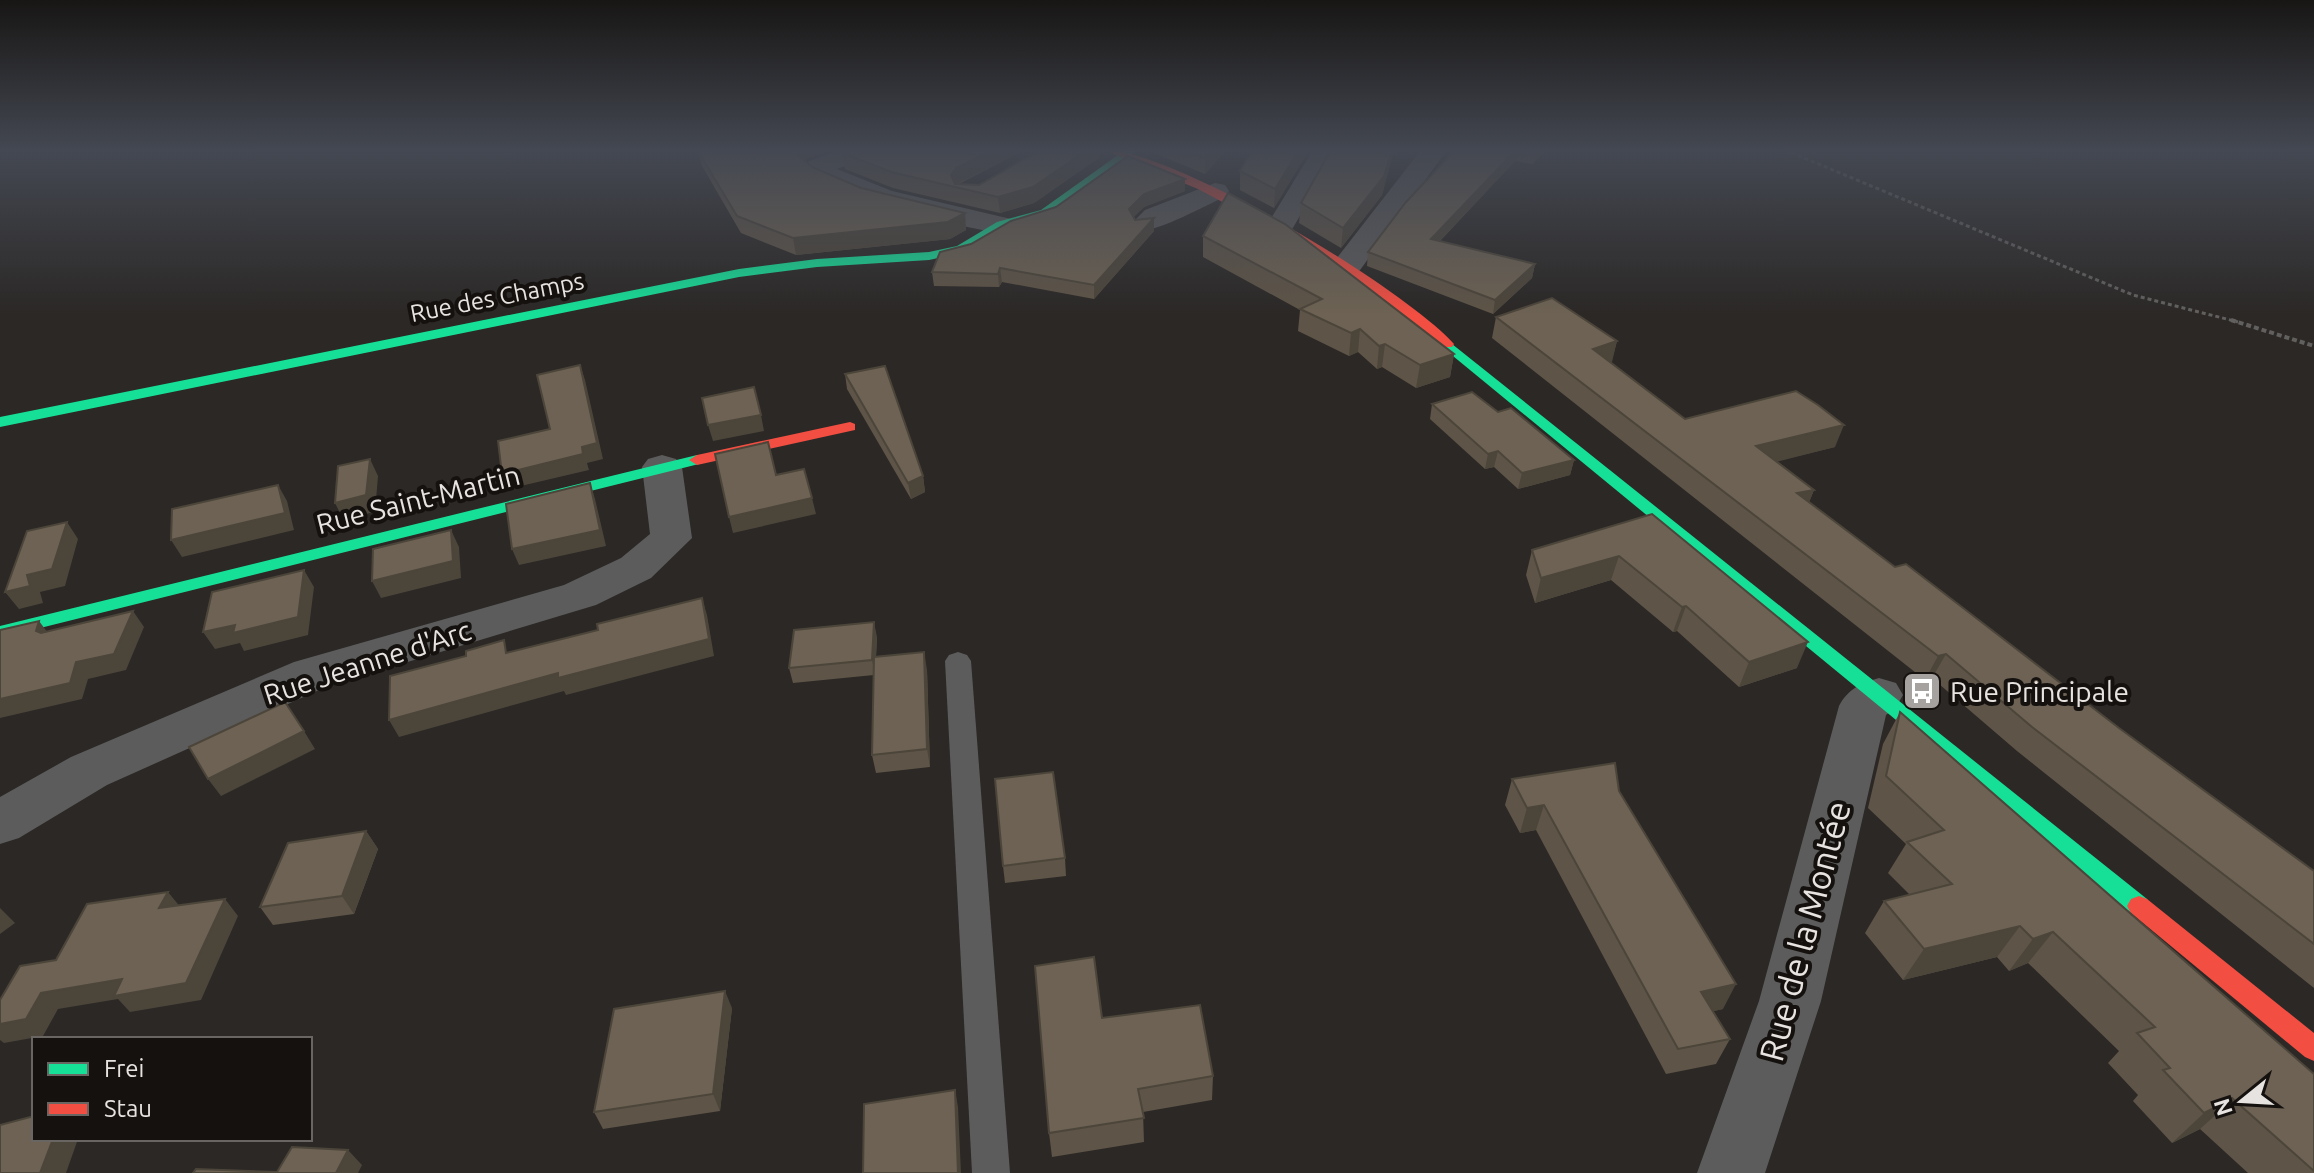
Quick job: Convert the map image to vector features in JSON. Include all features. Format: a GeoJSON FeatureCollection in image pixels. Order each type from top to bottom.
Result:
{"type":"FeatureCollection","features":[{"type":"Feature","properties":{"kind":"street"},"geometry":{"type":"LineString","coordinates":[[915,205],[1001,225]]}},
{"type":"Feature","properties":{"kind":"street","name":"Rue des Champs"},"geometry":{"type":"LineString","coordinates":[[0,422],[739,273],[817,263],[929,256],[961,249],[1001,225],[1045,212],[1054,205]]}},
{"type":"Feature","properties":{"kind":"street"},"geometry":{"type":"LineString","coordinates":[[1145,224],[1155,216],[1182,205]]}},
{"type":"Feature","properties":{"kind":"street"},"geometry":{"type":"LineString","coordinates":[[1242,205],[1281,225],[1392,303],[2314,1049]]}},
{"type":"Feature","properties":{"kind":"street"},"geometry":{"type":"LineString","coordinates":[[1281,225],[1293,205]]}},
{"type":"Feature","properties":{"kind":"street"},"geometry":{"type":"LineString","coordinates":[[1344,270],[1393,205]]}},
{"type":"Feature","properties":{"kind":"street","name":"Rue Saint-Martin"},"geometry":{"type":"LineString","coordinates":[[0,632],[662,467],[850,427]]}},
{"type":"Feature","properties":{"kind":"street","name":"Rue Jeanne d'Arc"},"geometry":{"type":"LineString","coordinates":[[0,823],[89,771],[311,674],[580,595],[636,568],[671,538],[662,467]]}},
{"type":"Feature","properties":{"kind":"street","name":"Rue de la Montée"},"geometry":{"type":"LineString","coordinates":[[1731,1173],[1790,1001],[1863,706],[1879,695]]}},
{"type":"Feature","properties":{"kind":"lane"},"geometry":{"type":"LineString","coordinates":[[958,661],[991,1173]]}},
{"type":"Feature","properties":{"kind":"path"},"geometry":{"type":"LineString","coordinates":[[1916,205],[2133,295],[2250,325],[2314,346]]}},
{"type":"Feature","properties":{"kind":"building"},"geometry":{"type":"Polygon","coordinates":[[[730,205],[931,205],[965,213],[948,222],[793,238],[737,216],[730,205]]]}},
{"type":"Feature","properties":{"kind":"building"},"geometry":{"type":"Polygon","coordinates":[[[1133,205],[1129,209],[1135,220],[1154,218],[1094,285],[1000,268],[998,274],[932,272],[940,252],[971,244],[1011,221],[1056,207],[1133,205]]]}},
{"type":"Feature","properties":{"kind":"building"},"geometry":{"type":"Polygon","coordinates":[[[1221,205],[1250,205],[1285,224],[1454,354],[1420,365],[1385,344],[1379,346],[1360,329],[1351,333],[1300,309],[1322,299],[1203,236],[1221,205]]]}},
{"type":"Feature","properties":{"kind":"building"},"geometry":{"type":"Polygon","coordinates":[[[1304,205],[1361,205],[1343,228],[1304,205]]]}},
{"type":"Feature","properties":{"kind":"building"},"geometry":{"type":"Polygon","coordinates":[[[1404,205],[1464,205],[1431,239],[1535,264],[1495,300],[1368,252],[1404,205]]]}},
{"type":"Feature","properties":{"kind":"building"},"geometry":{"type":"Polygon","coordinates":[[[1552,298],[1617,341],[1593,349],[1685,419],[1796,391],[1844,425],[1756,446],[1814,490],[1797,493],[1895,567],[1906,564],[2119,728],[2314,871],[2314,944],[2032,727],[1946,654],[1938,656],[1496,317],[1552,298]]]}},
{"type":"Feature","properties":{"kind":"building"},"geometry":{"type":"Polygon","coordinates":[[[580,365],[597,443],[582,447],[583,454],[502,474],[498,441],[550,429],[537,375],[580,365]]]}},
{"type":"Feature","properties":{"kind":"building"},"geometry":{"type":"Polygon","coordinates":[[[885,366],[923,476],[908,483],[845,374],[885,366]]]}},
{"type":"Feature","properties":{"kind":"building"},"geometry":{"type":"Polygon","coordinates":[[[754,387],[761,415],[708,425],[702,398],[754,387]]]}},
{"type":"Feature","properties":{"kind":"building"},"geometry":{"type":"Polygon","coordinates":[[[1472,392],[1498,412],[1511,408],[1574,460],[1522,473],[1498,451],[1488,454],[1432,404],[1472,392]]]}},
{"type":"Feature","properties":{"kind":"building"},"geometry":{"type":"Polygon","coordinates":[[[768,442],[776,475],[804,469],[812,498],[729,517],[715,454],[768,442]]]}},
{"type":"Feature","properties":{"kind":"building"},"geometry":{"type":"Polygon","coordinates":[[[370,459],[366,495],[335,503],[338,466],[370,459]]]}},
{"type":"Feature","properties":{"kind":"building"},"geometry":{"type":"Polygon","coordinates":[[[590,483],[600,530],[512,549],[506,504],[590,483]]]}},
{"type":"Feature","properties":{"kind":"building"},"geometry":{"type":"Polygon","coordinates":[[[278,485],[285,513],[171,540],[172,509],[278,485]]]}},
{"type":"Feature","properties":{"kind":"building"},"geometry":{"type":"Polygon","coordinates":[[[1652,514],[1808,642],[1749,662],[1686,606],[1682,607],[1619,556],[1541,578],[1532,550],[1652,514]]]}},
{"type":"Feature","properties":{"kind":"building"},"geometry":{"type":"Polygon","coordinates":[[[67,522],[52,569],[27,575],[30,586],[5,592],[27,531],[67,522]]]}},
{"type":"Feature","properties":{"kind":"building"},"geometry":{"type":"Polygon","coordinates":[[[451,530],[453,561],[372,581],[373,549],[451,530]]]}},
{"type":"Feature","properties":{"kind":"building"},"geometry":{"type":"Polygon","coordinates":[[[304,570],[298,617],[233,633],[235,625],[203,632],[212,592],[304,570]]]}},
{"type":"Feature","properties":{"kind":"building"},"geometry":{"type":"Polygon","coordinates":[[[702,598],[709,639],[558,678],[558,673],[389,720],[390,676],[466,656],[466,651],[504,640],[506,653],[598,630],[597,624],[702,598]]]}},
{"type":"Feature","properties":{"kind":"building"},"geometry":{"type":"Polygon","coordinates":[[[133,611],[114,654],[76,662],[70,683],[0,699],[0,630],[39,621],[36,631],[41,633],[133,611]]]}},
{"type":"Feature","properties":{"kind":"building"},"geometry":{"type":"Polygon","coordinates":[[[874,622],[872,660],[789,668],[794,630],[874,622]]]}},
{"type":"Feature","properties":{"kind":"building"},"geometry":{"type":"Polygon","coordinates":[[[924,652],[927,749],[872,755],[874,657],[924,652]]]}},
{"type":"Feature","properties":{"kind":"building"},"geometry":{"type":"Polygon","coordinates":[[[285,702],[304,731],[208,779],[189,747],[285,702]]]}},
{"type":"Feature","properties":{"kind":"building"},"geometry":{"type":"Polygon","coordinates":[[[1900,712],[2314,1074],[2314,1171],[2233,1099],[2204,1113],[2163,1070],[2170,1068],[2137,1033],[2155,1027],[2053,932],[2033,939],[2020,926],[1924,949],[1884,901],[1952,884],[1907,842],[1944,830],[1886,776],[1900,712]]]}},
{"type":"Feature","properties":{"kind":"building"},"geometry":{"type":"Polygon","coordinates":[[[1615,763],[1619,791],[1736,984],[1701,992],[1730,1039],[1678,1049],[1544,805],[1527,808],[1512,779],[1615,763]]]}},
{"type":"Feature","properties":{"kind":"building"},"geometry":{"type":"Polygon","coordinates":[[[1053,772],[1065,858],[1003,866],[995,779],[1053,772]]]}},
{"type":"Feature","properties":{"kind":"building"},"geometry":{"type":"Polygon","coordinates":[[[366,831],[342,896],[260,907],[288,843],[366,831]]]}},
{"type":"Feature","properties":{"kind":"building"},"geometry":{"type":"Polygon","coordinates":[[[168,892],[159,908],[225,899],[186,983],[114,996],[122,979],[41,993],[26,1019],[0,1024],[0,1000],[20,966],[56,960],[87,904],[168,892]]]}},
{"type":"Feature","properties":{"kind":"building"},"geometry":{"type":"Polygon","coordinates":[[[1094,957],[1102,1018],[1200,1005],[1213,1076],[1138,1089],[1144,1118],[1049,1133],[1035,966],[1094,957]]]}},
{"type":"Feature","properties":{"kind":"building"},"geometry":{"type":"Polygon","coordinates":[[[725,991],[713,1094],[594,1112],[614,1009],[725,991]]]}},
{"type":"Feature","properties":{"kind":"building"},"geometry":{"type":"Polygon","coordinates":[[[955,1090],[958,1173],[863,1173],[864,1104],[955,1090]]]}},
{"type":"Feature","properties":{"kind":"building"},"geometry":{"type":"Polygon","coordinates":[[[32,1117],[32,1141],[52,1141],[40,1173],[0,1173],[0,1125],[32,1117]]]}},
{"type":"Feature","properties":{"kind":"building"},"geometry":{"type":"Polygon","coordinates":[[[292,1147],[348,1150],[336,1173],[193,1173],[196,1169],[277,1172],[292,1147]]]}},
{"type":"Feature","properties":{"kind":"traffic: fast"},"geometry":{"type":"LineString","coordinates":[[0,422],[739,273],[817,263],[929,256],[961,249],[1001,225],[1045,212],[1055,205]]}},
{"type":"Feature","properties":{"kind":"traffic: fast"},"geometry":{"type":"LineString","coordinates":[[1447,344],[2139,906]]}},
{"type":"Feature","properties":{"kind":"traffic: fast"},"geometry":{"type":"LineString","coordinates":[[0,632],[697,460]]}},
{"type":"Feature","properties":{"kind":"traffic: jam"},"geometry":{"type":"LineString","coordinates":[[1238,205],[1328,256],[1447,344]]}},
{"type":"Feature","properties":{"kind":"traffic: jam"},"geometry":{"type":"LineString","coordinates":[[697,460],[850,427]]}},
{"type":"Feature","properties":{"kind":"traffic: jam"},"geometry":{"type":"LineString","coordinates":[[2139,906],[2314,1049]]}},
{"type":"Feature","properties":{"kind":"place","name":"Rue Principale"},"geometry":{"type":"Point","coordinates":[1922,691]}}]}
